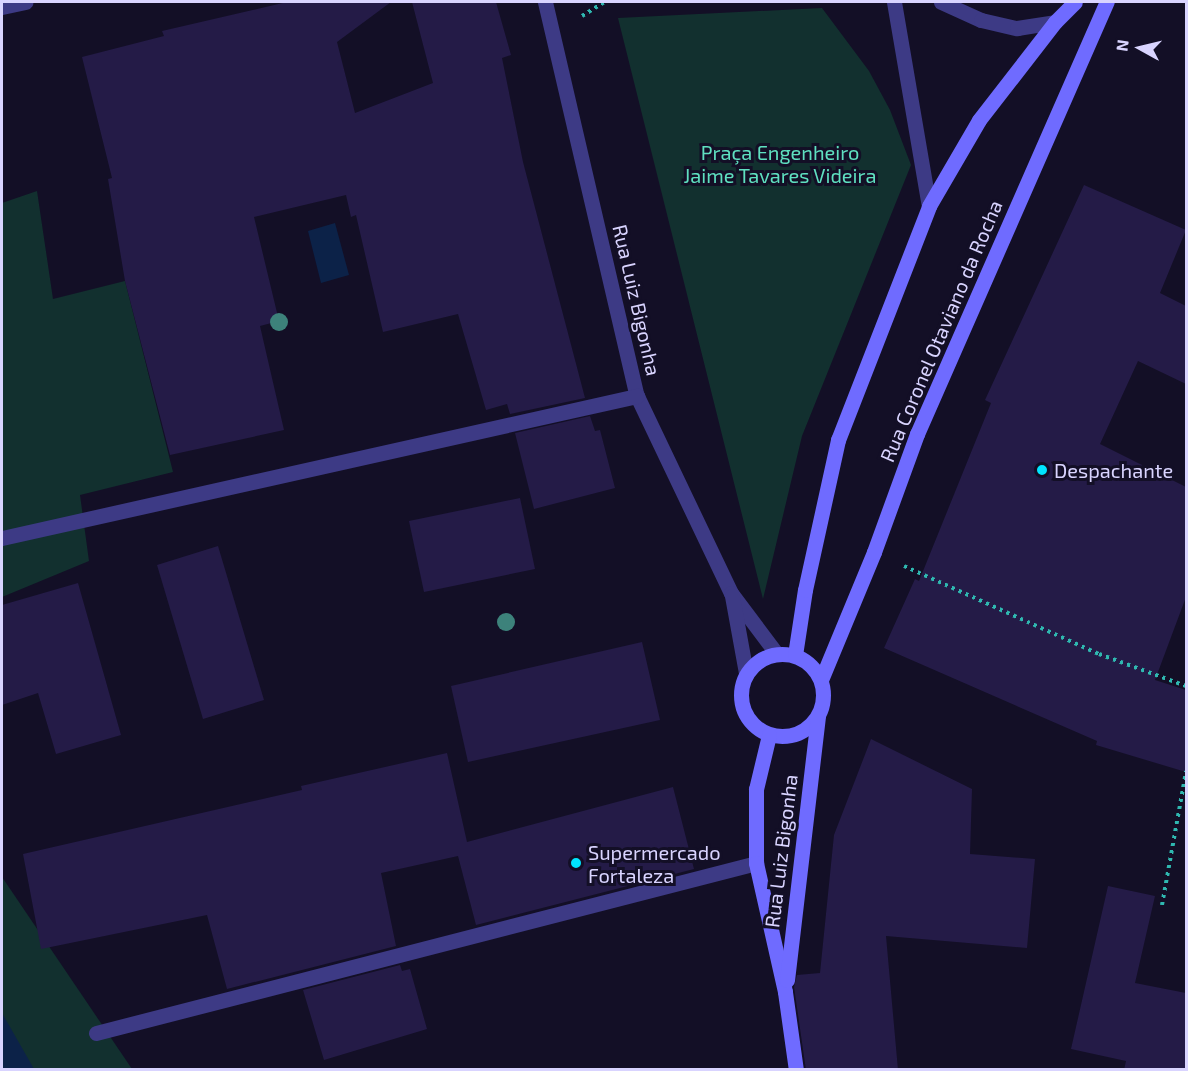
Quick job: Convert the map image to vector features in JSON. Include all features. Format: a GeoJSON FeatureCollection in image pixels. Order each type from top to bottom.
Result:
{"type":"FeatureCollection","features":[{"type":"Feature","properties":{"kind":"street"},"geometry":{"type":"LineString","coordinates":[[2,7],[25,2]]}},
{"type":"Feature","properties":{"kind":"street","name":"Rua Luiz Bigonha"},"geometry":{"type":"LineString","coordinates":[[545,2],[637,396],[731,593],[776,653]]}},
{"type":"Feature","properties":{"kind":"street"},"geometry":{"type":"LineString","coordinates":[[894,2],[929,206]]}},
{"type":"Feature","properties":{"kind":"street"},"geometry":{"type":"LineString","coordinates":[[941,2],[981,20],[1017,28],[1055,22]]}},
{"type":"Feature","properties":{"kind":"street"},"geometry":{"type":"LineString","coordinates":[[795,655],[805,590],[838,440],[929,206],[979,120],[1055,22],[1076,2]]}},
{"type":"Feature","properties":{"kind":"street","name":"Rua Coronel Otaviano da Rocha"},"geometry":{"type":"LineString","coordinates":[[821,680],[874,552],[917,434],[1107,2]]}},
{"type":"Feature","properties":{"kind":"street"},"geometry":{"type":"LineString","coordinates":[[2,538],[637,396]]}},
{"type":"Feature","properties":{"kind":"street","name":"Rua Luiz Bigonha"},"geometry":{"type":"LineString","coordinates":[[731,593],[746,673]]}},
{"type":"Feature","properties":{"kind":"street"},"geometry":{"type":"LineString","coordinates":[[776,653],[795,655],[811,664],[821,680],[824,699],[818,716],[805,730],[787,737],[769,735],[753,725],[742,709],[740,691],[746,673],[759,659],[776,653]]}},
{"type":"Feature","properties":{"kind":"street","name":"Rua Luiz Bigonha"},"geometry":{"type":"LineString","coordinates":[[785,992],[818,716]]}},
{"type":"Feature","properties":{"kind":"street","name":"Rua Luiz Bigonha"},"geometry":{"type":"LineString","coordinates":[[769,735],[756,789],[756,864],[785,992],[796,1070]]}},
{"type":"Feature","properties":{"kind":"street"},"geometry":{"type":"LineString","coordinates":[[96,1034],[756,864]]}},
{"type":"Feature","properties":{"kind":"path"},"geometry":{"type":"LineString","coordinates":[[874,552],[1099,654],[1186,686]]}},
{"type":"Feature","properties":{"kind":"path"},"geometry":{"type":"LineString","coordinates":[[1162,905],[1186,771]]}},
{"type":"Feature","properties":{"kind":"green space","name":"Praça Engenheiro Jaime Tavares Videira"},"geometry":{"type":"Polygon","coordinates":[[[822,8],[869,71],[890,110],[911,165],[802,436],[763,599],[618,18],[822,8]]]}},
{"type":"Feature","properties":{"kind":"green space"},"geometry":{"type":"Polygon","coordinates":[[[37,191],[53,299],[125,281],[173,472],[80,495],[89,561],[2,597],[2,203],[37,191]]]}},
{"type":"Feature","properties":{"kind":"green space"},"geometry":{"type":"Polygon","coordinates":[[[2,877],[132,1069],[2,1069],[2,877]]]}},
{"type":"Feature","properties":{"kind":"water"},"geometry":{"type":"Polygon","coordinates":[[[335,223],[349,275],[321,283],[308,231],[335,223]]]}},
{"type":"Feature","properties":{"kind":"water"},"geometry":{"type":"Polygon","coordinates":[[[2,1013],[34,1069],[2,1069],[2,1013]]]}},
{"type":"Feature","properties":{"kind":"building"},"geometry":{"type":"Polygon","coordinates":[[[287,2],[391,2],[337,42],[355,113],[433,83],[412,2],[496,2],[511,55],[502,58],[523,162],[585,398],[510,414],[507,404],[486,410],[458,314],[383,332],[356,215],[351,217],[346,195],[254,217],[279,321],[260,326],[284,430],[170,455],[125,281],[108,179],[112,178],[82,57],[164,36],[162,31],[287,2]]]}},
{"type":"Feature","properties":{"kind":"building"},"geometry":{"type":"Polygon","coordinates":[[[1084,185],[1186,230],[1160,293],[1186,306],[1186,384],[1138,361],[1100,444],[1186,487],[1186,597],[1155,680],[1186,690],[1186,772],[1096,745],[1097,741],[884,648],[915,579],[919,581],[991,403],[985,400],[1084,185]]]}},
{"type":"Feature","properties":{"kind":"building"},"geometry":{"type":"Polygon","coordinates":[[[590,416],[595,431],[600,430],[615,488],[534,509],[515,433],[590,416]]]}},
{"type":"Feature","properties":{"kind":"building"},"geometry":{"type":"Polygon","coordinates":[[[520,498],[535,569],[424,592],[409,521],[520,498]]]}},
{"type":"Feature","properties":{"kind":"building"},"geometry":{"type":"Polygon","coordinates":[[[218,546],[264,700],[203,719],[157,565],[218,546]]]}},
{"type":"Feature","properties":{"kind":"building"},"geometry":{"type":"Polygon","coordinates":[[[78,583],[121,735],[56,754],[38,693],[2,705],[2,605],[78,583]]]}},
{"type":"Feature","properties":{"kind":"building"},"geometry":{"type":"Polygon","coordinates":[[[642,642],[660,720],[468,762],[451,686],[642,642]]]}},
{"type":"Feature","properties":{"kind":"building"},"geometry":{"type":"Polygon","coordinates":[[[871,739],[972,789],[970,854],[1035,859],[1027,948],[886,936],[898,1070],[806,1070],[794,987],[797,975],[820,973],[834,835],[871,739]]]}},
{"type":"Feature","properties":{"kind":"building"},"geometry":{"type":"Polygon","coordinates":[[[447,753],[467,842],[673,787],[694,869],[476,925],[458,856],[381,873],[396,946],[227,989],[207,915],[41,949],[23,854],[302,790],[301,786],[447,753]]]}},
{"type":"Feature","properties":{"kind":"building"},"geometry":{"type":"Polygon","coordinates":[[[1108,886],[1155,896],[1135,983],[1186,993],[1186,1070],[1124,1070],[1126,1061],[1071,1049],[1108,886]]]}},
{"type":"Feature","properties":{"kind":"building"},"geometry":{"type":"Polygon","coordinates":[[[400,965],[402,971],[410,969],[427,1029],[324,1060],[303,990],[400,965]]]}},
{"type":"Feature","properties":{"kind":"place","name":"Despachante"},"geometry":{"type":"Point","coordinates":[1042,470]}},
{"type":"Feature","properties":{"kind":"place","name":"Supermercado Fortaleza"},"geometry":{"type":"Point","coordinates":[576,863]}}]}
